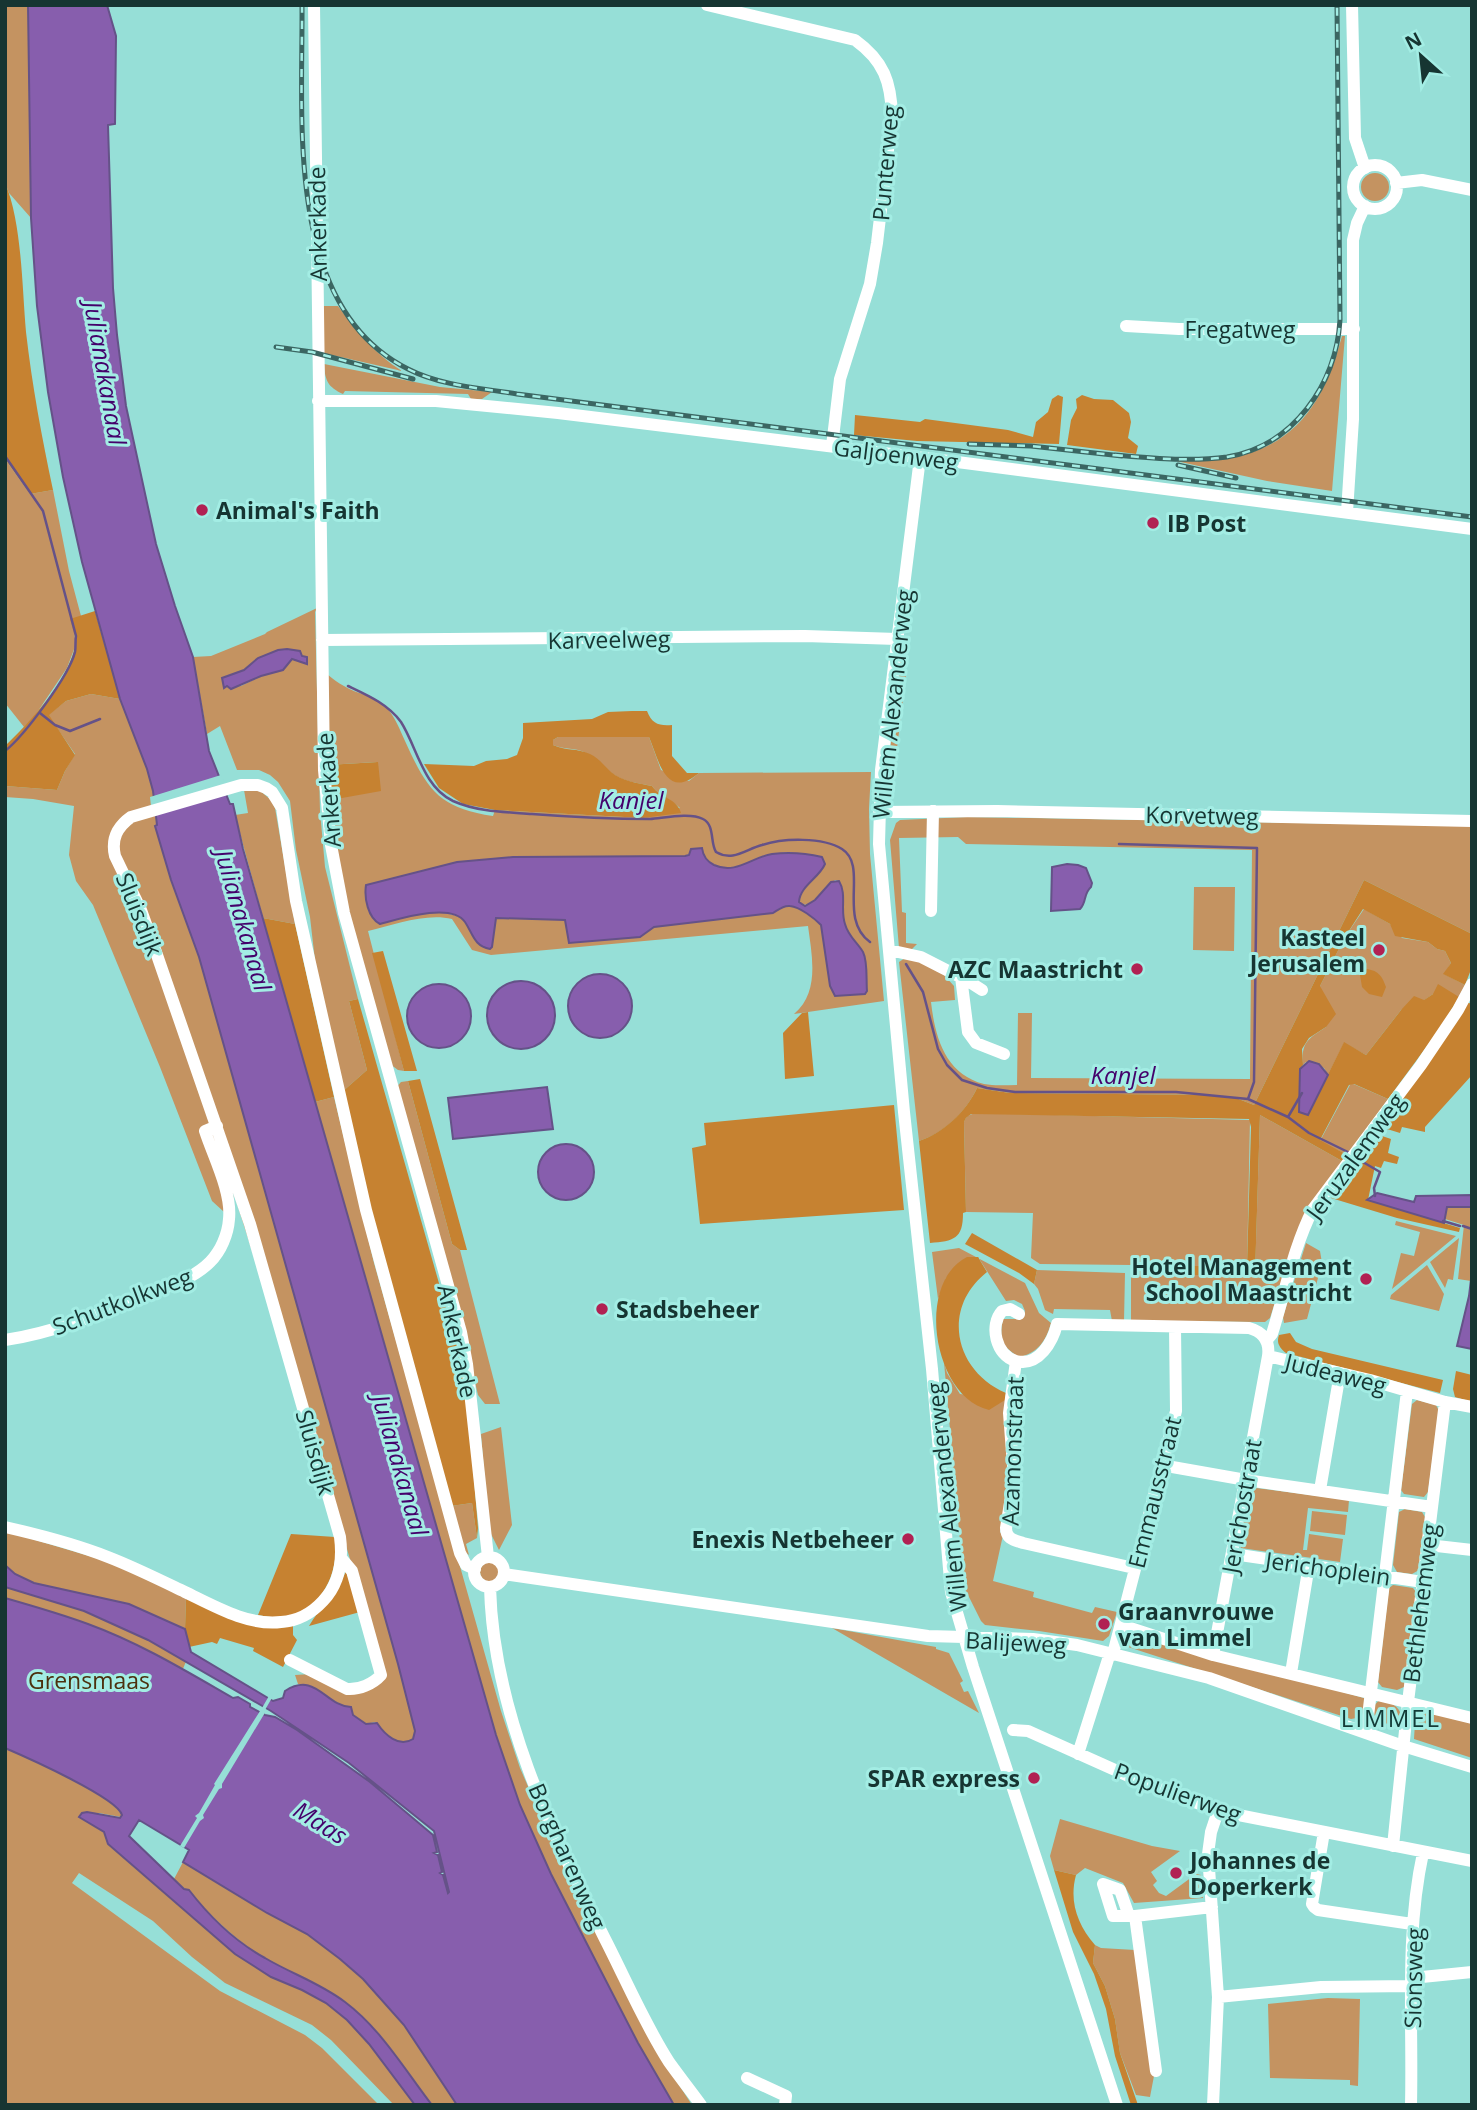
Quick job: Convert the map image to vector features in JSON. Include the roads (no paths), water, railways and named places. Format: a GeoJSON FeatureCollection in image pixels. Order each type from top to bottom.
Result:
{"type":"FeatureCollection","features":[{"type":"Feature","properties":{"kind":"street","name":"Ankerkade"},"geometry":{"type":"LineString","coordinates":[[314,5],[324,770],[331,845],[344,913],[461,1332],[467,1364],[488,1557]]}},
{"type":"Feature","properties":{"kind":"street","name":"Punterweg"},"geometry":{"type":"LineString","coordinates":[[706,5],[856,40],[879,62],[888,80],[892,96],[892,116],[877,243],[870,284],[840,379],[832,446]]}},
{"type":"Feature","properties":{"kind":"street"},"geometry":{"type":"LineString","coordinates":[[1352,5],[1355,138],[1365,168]]}},
{"type":"Feature","properties":{"kind":"street"},"geometry":{"type":"LineString","coordinates":[[1374,165],[1384,167],[1392,173],[1396,183],[1395,195],[1386,205],[1378,208],[1365,206],[1358,201],[1353,187],[1355,178],[1365,168],[1374,165]]}},
{"type":"Feature","properties":{"kind":"street"},"geometry":{"type":"LineString","coordinates":[[1396,183],[1422,180],[1472,190]]}},
{"type":"Feature","properties":{"kind":"street"},"geometry":{"type":"LineString","coordinates":[[1347,512],[1353,419],[1353,240],[1365,206]]}},
{"type":"Feature","properties":{"kind":"street","name":"Fregatweg"},"geometry":{"type":"LineString","coordinates":[[1126,327],[1354,328]]}},
{"type":"Feature","properties":{"kind":"street","name":"Galjoenweg"},"geometry":{"type":"LineString","coordinates":[[318,401],[436,401],[490,406],[832,446],[1472,529]]}},
{"type":"Feature","properties":{"kind":"street","name":"Willem Alexanderweg"},"geometry":{"type":"LineString","coordinates":[[920,458],[881,770],[879,812],[881,879],[932,1369],[951,1592],[1117,2105]]}},
{"type":"Feature","properties":{"kind":"street","name":"Karveelweg"},"geometry":{"type":"LineString","coordinates":[[322,640],[805,636],[897,639]]}},
{"type":"Feature","properties":{"kind":"street","name":"Sluisdijk"},"geometry":{"type":"LineString","coordinates":[[5,1527],[108,1557],[227,1612],[267,1622],[293,1620],[313,1610],[330,1593],[340,1572],[340,1537],[268,1283],[217,1126],[141,910],[115,853],[117,830],[125,821],[138,814],[241,785],[258,785],[272,792],[282,808],[296,901],[366,1210],[460,1553],[466,1565],[475,1569]]}},
{"type":"Feature","properties":{"kind":"street"},"geometry":{"type":"LineString","coordinates":[[931,911],[933,811]]}},
{"type":"Feature","properties":{"kind":"street","name":"Korvetweg"},"geometry":{"type":"LineString","coordinates":[[879,812],[1472,821]]}},
{"type":"Feature","properties":{"kind":"street"},"geometry":{"type":"LineString","coordinates":[[889,950],[921,957],[982,990]]}},
{"type":"Feature","properties":{"kind":"street"},"geometry":{"type":"LineString","coordinates":[[961,977],[968,1032],[976,1043],[1004,1054]]}},
{"type":"Feature","properties":{"kind":"street","name":"Jeruzalemweg"},"geometry":{"type":"LineString","coordinates":[[1267,1340],[1273,1332],[1291,1267],[1313,1209],[1421,1065],[1472,984]]}},
{"type":"Feature","properties":{"kind":"street","name":"Schutkolkweg"},"geometry":{"type":"LineString","coordinates":[[5,1340],[75,1322],[187,1279],[211,1261],[224,1241],[229,1218],[228,1197],[205,1131],[217,1126]]}},
{"type":"Feature","properties":{"kind":"street"},"geometry":{"type":"LineString","coordinates":[[1016,1361],[999,1345],[994,1329],[996,1318],[1002,1311],[1010,1309],[1019,1314]]}},
{"type":"Feature","properties":{"kind":"street","name":"Judeaweg"},"geometry":{"type":"LineString","coordinates":[[1016,1361],[1024,1361],[1044,1351],[1051,1343],[1057,1324],[1250,1328],[1260,1332],[1267,1340],[1268,1356],[1472,1407]]}},
{"type":"Feature","properties":{"kind":"street","name":"Emmausstraat"},"geometry":{"type":"LineString","coordinates":[[1078,1754],[1121,1625],[1175,1411],[1175,1327]]}},
{"type":"Feature","properties":{"kind":"street","name":"Jerichostraat"},"geometry":{"type":"LineString","coordinates":[[1213,1655],[1268,1356]]}},
{"type":"Feature","properties":{"kind":"street","name":"Azamonstraat"},"geometry":{"type":"LineString","coordinates":[[1016,1361],[1009,1413],[1014,1478],[1006,1528],[1008,1536],[1023,1543],[1134,1568]]}},
{"type":"Feature","properties":{"kind":"street"},"geometry":{"type":"LineString","coordinates":[[1320,1490],[1340,1373]]}},
{"type":"Feature","properties":{"kind":"street","name":"Bethlehemweg"},"geometry":{"type":"LineString","coordinates":[[1366,1733],[1407,1391]]}},
{"type":"Feature","properties":{"kind":"street","name":"Bethlehemweg"},"geometry":{"type":"LineString","coordinates":[[1393,1846],[1445,1402]]}},
{"type":"Feature","properties":{"kind":"street"},"geometry":{"type":"LineString","coordinates":[[1161,1465],[1432,1507]]}},
{"type":"Feature","properties":{"kind":"street"},"geometry":{"type":"LineString","coordinates":[[1428,1545],[1472,1550]]}},
{"type":"Feature","properties":{"kind":"street","name":"Jerichoplein"},"geometry":{"type":"LineString","coordinates":[[1233,1554],[1423,1581]]}},
{"type":"Feature","properties":{"kind":"street"},"geometry":{"type":"LineString","coordinates":[[488,1557],[500,1561],[504,1568],[500,1582],[490,1587],[478,1581],[475,1569],[480,1561],[488,1557]]}},
{"type":"Feature","properties":{"kind":"street"},"geometry":{"type":"LineString","coordinates":[[290,1660],[347,1689],[375,1682],[381,1675],[352,1571],[341,1558]]}},
{"type":"Feature","properties":{"kind":"street"},"geometry":{"type":"LineString","coordinates":[[1291,1673],[1308,1565]]}},
{"type":"Feature","properties":{"kind":"street","name":"Balijeweg"},"geometry":{"type":"LineString","coordinates":[[504,1574],[928,1636],[1040,1639],[1209,1678],[1472,1767]]}},
{"type":"Feature","properties":{"kind":"street","name":"Borgharenweg"},"geometry":{"type":"LineString","coordinates":[[490,1587],[491,1613],[502,1676],[516,1733],[535,1786],[569,1866],[651,2029],[668,2060],[701,2105]]}},
{"type":"Feature","properties":{"kind":"street"},"geometry":{"type":"LineString","coordinates":[[1121,1625],[1213,1655],[1472,1718]]}},
{"type":"Feature","properties":{"kind":"street","name":"Populierweg"},"geometry":{"type":"LineString","coordinates":[[1013,1730],[1028,1731],[1144,1783],[1218,1811],[1472,1861]]}},
{"type":"Feature","properties":{"kind":"street"},"geometry":{"type":"LineString","coordinates":[[1213,2105],[1218,1997],[1208,1854],[1218,1811]]}},
{"type":"Feature","properties":{"kind":"street"},"geometry":{"type":"LineString","coordinates":[[1324,1832],[1312,1904],[1314,1907],[1318,1910],[1412,1924]]}},
{"type":"Feature","properties":{"kind":"street","name":"Sionsweg"},"geometry":{"type":"LineString","coordinates":[[1411,2105],[1412,1924],[1423,1853]]}},
{"type":"Feature","properties":{"kind":"street"},"geometry":{"type":"LineString","coordinates":[[1156,2071],[1132,1916],[1212,1907]]}},
{"type":"Feature","properties":{"kind":"street"},"geometry":{"type":"LineString","coordinates":[[1218,1997],[1412,1982],[1472,1972]]}},
{"type":"Feature","properties":{"kind":"street"},"geometry":{"type":"LineString","coordinates":[[747,2078],[786,2096],[785,2105]]}},
{"type":"Feature","properties":{"kind":"water"},"geometry":{"type":"Polygon","coordinates":[[[28,5],[107,5],[116,36],[115,124],[108,125],[113,288],[126,406],[156,544],[193,657],[209,751],[230,804],[233,804],[243,849],[496,1735],[520,1805],[551,1874],[638,2043],[674,2105],[457,2105],[404,2025],[363,1979],[307,1934],[183,1862],[189,1850],[139,1820],[129,1836],[184,1889],[189,1890],[224,1928],[254,1952],[335,1995],[370,2025],[432,2105],[415,2105],[369,2044],[347,2020],[326,2003],[271,1977],[235,1954],[108,1844],[104,1832],[79,1817],[87,1812],[120,1818],[122,1815],[117,1808],[70,1778],[5,1748],[5,1598],[78,1620],[126,1640],[297,1730],[370,1782],[433,1835],[437,1852],[434,1853],[438,1855],[440,1873],[449,1892],[434,1831],[349,1763],[271,1711],[148,1640],[84,1611],[5,1587],[5,1565],[15,1574],[34,1583],[129,1604],[185,1629],[191,1652],[273,1701],[283,1698],[285,1691],[296,1686],[313,1687],[334,1701],[351,1707],[353,1715],[366,1724],[377,1723],[393,1739],[403,1742],[413,1739],[415,1731],[398,1664],[199,957],[155,826],[153,791],[120,699],[82,562],[63,477],[37,306],[31,218],[28,5]]]}},
{"type":"Feature","properties":{"kind":"water"},"geometry":{"type":"Polygon","coordinates":[[[287,649],[300,651],[302,656],[307,657],[307,664],[292,659],[283,670],[231,689],[227,686],[224,688],[222,678],[244,670],[258,658],[287,649]]]}},
{"type":"Feature","properties":{"kind":"water"},"geometry":{"type":"Polygon","coordinates":[[[702,848],[707,860],[722,868],[737,867],[772,854],[797,853],[822,857],[825,864],[803,891],[799,902],[805,906],[815,900],[831,882],[839,881],[843,891],[846,928],[865,956],[865,994],[835,996],[830,986],[821,925],[811,916],[790,906],[773,913],[654,927],[640,937],[569,943],[565,920],[496,918],[490,949],[474,939],[465,922],[458,916],[448,913],[424,914],[380,924],[372,917],[366,901],[366,885],[457,862],[513,857],[685,856],[689,855],[691,849],[702,848]]]}},
{"type":"Feature","properties":{"kind":"water"},"geometry":{"type":"Polygon","coordinates":[[[1067,864],[1086,868],[1091,887],[1080,909],[1051,911],[1052,867],[1067,864]]]}},
{"type":"Feature","properties":{"kind":"water"},"geometry":{"type":"Polygon","coordinates":[[[594,974],[606,974],[623,983],[630,994],[630,1018],[623,1029],[606,1038],[594,1038],[582,1033],[573,1024],[568,1012],[568,1000],[573,988],[582,979],[594,974]]]}},
{"type":"Feature","properties":{"kind":"water"},"geometry":{"type":"Polygon","coordinates":[[[521,981],[534,984],[545,991],[552,1002],[555,1015],[552,1028],[545,1039],[534,1046],[521,1049],[508,1046],[497,1039],[490,1028],[487,1015],[490,1002],[497,991],[508,984],[521,981]]]}},
{"type":"Feature","properties":{"kind":"water"},"geometry":{"type":"Polygon","coordinates":[[[439,984],[457,990],[465,998],[471,1016],[465,1034],[457,1042],[439,1048],[421,1042],[413,1034],[407,1016],[413,998],[421,990],[439,984]]]}},
{"type":"Feature","properties":{"kind":"water"},"geometry":{"type":"Polygon","coordinates":[[[1309,1061],[1319,1064],[1328,1075],[1308,1115],[1299,1112],[1300,1069],[1309,1061]]]}},
{"type":"Feature","properties":{"kind":"water"},"geometry":{"type":"Polygon","coordinates":[[[547,1087],[553,1129],[453,1139],[448,1098],[547,1087]]]}},
{"type":"Feature","properties":{"kind":"water"},"geometry":{"type":"Polygon","coordinates":[[[560,1144],[572,1144],[582,1148],[590,1156],[594,1172],[590,1188],[582,1196],[572,1200],[560,1200],[550,1196],[542,1188],[538,1178],[538,1166],[542,1156],[550,1148],[560,1144]]]}},
{"type":"Feature","properties":{"kind":"water"},"geometry":{"type":"Polygon","coordinates":[[[1377,1193],[1414,1202],[1416,1196],[1472,1195],[1472,1207],[1447,1207],[1444,1223],[1367,1200],[1377,1193]]]}},
{"type":"Feature","properties":{"kind":"water"},"geometry":{"type":"Polygon","coordinates":[[[1472,1271],[1472,1349],[1457,1346],[1472,1271]]]}},
{"type":"Feature","properties":{"kind":"waterway"},"geometry":{"type":"LineString","coordinates":[[5,456],[43,511],[76,636],[71,663],[55,690],[34,719],[5,751]]}},
{"type":"Feature","properties":{"kind":"waterway","name":"Kanjel"},"geometry":{"type":"LineString","coordinates":[[348,686],[377,701],[396,716],[434,786],[443,795],[462,805],[492,811],[576,817],[698,817],[709,825],[716,852],[728,856],[771,843],[792,840],[834,845],[850,857],[856,920],[860,932],[870,942]]}},
{"type":"Feature","properties":{"kind":"waterway","name":"Kanjel"},"geometry":{"type":"LineString","coordinates":[[40,713],[55,725],[70,731],[100,719]]}},
{"type":"Feature","properties":{"kind":"waterway","name":"Kanjel"},"geometry":{"type":"LineString","coordinates":[[1119,844],[1257,848],[1254,1082],[1248,1099]]}},
{"type":"Feature","properties":{"kind":"waterway","name":"Kanjel"},"geometry":{"type":"LineString","coordinates":[[906,964],[923,992],[938,1049],[947,1065],[962,1080],[987,1088],[1015,1092],[1176,1092],[1248,1099],[1288,1117],[1309,1133],[1350,1153]]}},
{"type":"Feature","properties":{"kind":"waterway"},"geometry":{"type":"LineString","coordinates":[[1288,1117],[1302,1093]]}},
{"type":"Feature","properties":{"kind":"waterway","name":"Kanjel"},"geometry":{"type":"LineString","coordinates":[[1356,1158],[1380,1172],[1374,1188],[1375,1196]]}},
{"type":"Feature","properties":{"kind":"waterway"},"geometry":{"type":"LineString","coordinates":[[1443,1221],[1460,1226]]}},
{"type":"Feature","properties":{"kind":"waterway"},"geometry":{"type":"LineString","coordinates":[[1463,1226],[1472,1229]]}},
{"type":"Feature","properties":{"kind":"railway"},"geometry":{"type":"LineString","coordinates":[[302,5],[303,155],[309,207],[320,257],[339,302],[368,340],[408,369],[421,375],[461,386],[517,394],[1472,517]]}},
{"type":"Feature","properties":{"kind":"railway"},"geometry":{"type":"LineString","coordinates":[[1115,455],[1199,459],[1227,457],[1251,451],[1291,426],[1320,389],[1337,344],[1340,320],[1337,5]]}},
{"type":"Feature","properties":{"kind":"railway"},"geometry":{"type":"LineString","coordinates":[[276,347],[312,352],[413,379]]}},
{"type":"Feature","properties":{"kind":"railway"},"geometry":{"type":"LineString","coordinates":[[969,444],[1031,446],[1122,456]]}},
{"type":"Feature","properties":{"kind":"railway"},"geometry":{"type":"LineString","coordinates":[[1178,465],[1236,478]]}},
{"type":"Feature","properties":{"kind":"place","name":"Animal's Faith"},"geometry":{"type":"Point","coordinates":[202,510]}},
{"type":"Feature","properties":{"kind":"place","name":"IB Post"},"geometry":{"type":"Point","coordinates":[1153,523]}},
{"type":"Feature","properties":{"kind":"place","name":"Kasteel Jerusalem"},"geometry":{"type":"Point","coordinates":[1379,950]}},
{"type":"Feature","properties":{"kind":"place","name":"AZC Maastricht"},"geometry":{"type":"Point","coordinates":[1137,969]}},
{"type":"Feature","properties":{"kind":"place","name":"Hotel Management School Maastricht"},"geometry":{"type":"Point","coordinates":[1366,1279]}},
{"type":"Feature","properties":{"kind":"place","name":"Stadsbeheer"},"geometry":{"type":"Point","coordinates":[602,1309]}},
{"type":"Feature","properties":{"kind":"place","name":"Enexis Netbeheer"},"geometry":{"type":"Point","coordinates":[908,1539]}},
{"type":"Feature","properties":{"kind":"place","name":"Graanvrouwe van Limmel"},"geometry":{"type":"Point","coordinates":[1104,1624]}},
{"type":"Feature","properties":{"kind":"place","name":"SPAR express"},"geometry":{"type":"Point","coordinates":[1034,1778]}},
{"type":"Feature","properties":{"kind":"place","name":"Johannes de Doperkerk"},"geometry":{"type":"Point","coordinates":[1176,1873]}},
{"type":"Feature","properties":{"kind":"district","name":"LIMMEL"},"geometry":{"type":"Point","coordinates":[1391,1717]}},
{"type":"Feature","properties":{"kind":"water label","name":"Julianakanaal"},"geometry":{"type":"Point","coordinates":[106,373]}},
{"type":"Feature","properties":{"kind":"water label","name":"Julianakanaal"},"geometry":{"type":"Point","coordinates":[244,920]}},
{"type":"Feature","properties":{"kind":"water label","name":"Julianakanaal"},"geometry":{"type":"Point","coordinates":[401,1465]}},
{"type":"Feature","properties":{"kind":"water label","name":"Maas"},"geometry":{"type":"Point","coordinates":[321,1822]}},
{"type":"Feature","properties":{"kind":"park label","name":"Grensmaas"},"geometry":{"type":"Point","coordinates":[89,1680]}}]}
